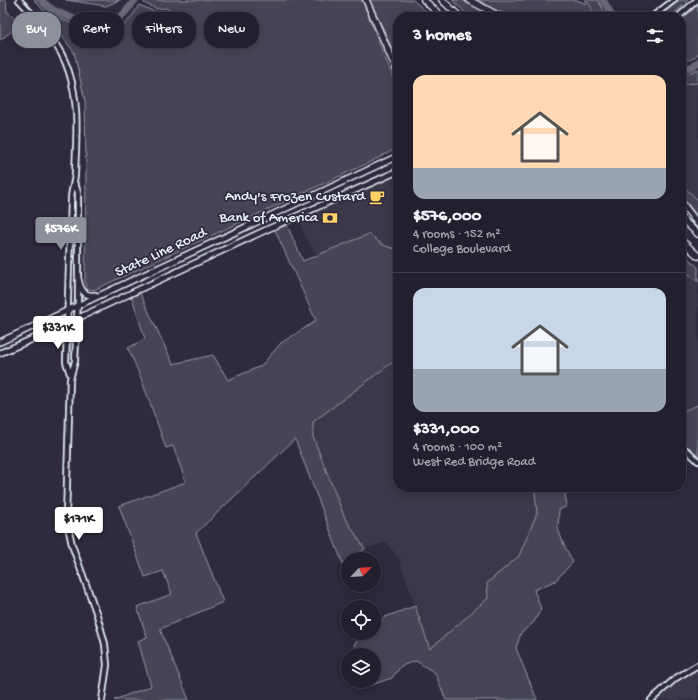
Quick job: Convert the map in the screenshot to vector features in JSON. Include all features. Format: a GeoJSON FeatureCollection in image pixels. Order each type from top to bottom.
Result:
{"type":"FeatureCollection","features":[{"type":"Feature","properties":{"kind":"highway"},"geometry":{"type":"LineString","coordinates":[[366,0],[393,62]]}},
{"type":"Feature","properties":{"kind":"highway"},"geometry":{"type":"LineString","coordinates":[[424,0],[437,12]]}},
{"type":"Feature","properties":{"kind":"highway"},"geometry":{"type":"LineString","coordinates":[[442,0],[455,12]]}},
{"type":"Feature","properties":{"kind":"highway"},"geometry":{"type":"LineString","coordinates":[[469,0],[492,12]]}},
{"type":"Feature","properties":{"kind":"highway"},"geometry":{"type":"LineString","coordinates":[[686,208],[698,224]]}},
{"type":"Feature","properties":{"kind":"highway"},"geometry":{"type":"LineString","coordinates":[[686,223],[698,234]]}},
{"type":"Feature","properties":{"kind":"highway"},"geometry":{"type":"LineString","coordinates":[[686,245],[698,256]]}},
{"type":"Feature","properties":{"kind":"main road"},"geometry":{"type":"LineString","coordinates":[[19,0],[56,46],[69,71],[74,89],[77,116],[75,184],[78,192],[78,278],[75,361],[71,374],[66,517],[72,546],[97,615],[105,644],[107,665],[102,700]]}},
{"type":"Feature","properties":{"kind":"main road"},"geometry":{"type":"LineString","coordinates":[[658,12],[674,0]]}},
{"type":"Feature","properties":{"kind":"main road"},"geometry":{"type":"LineString","coordinates":[[684,12],[697,0]]}},
{"type":"Feature","properties":{"kind":"main road","name":"State Line Road"},"geometry":{"type":"LineString","coordinates":[[0,342],[393,158]]}},
{"type":"Feature","properties":{"kind":"main road","name":"State Line Road"},"geometry":{"type":"LineString","coordinates":[[0,353],[51,331],[393,173]]}},
{"type":"Feature","properties":{"kind":"main road"},"geometry":{"type":"LineString","coordinates":[[71,374],[66,362],[67,310],[70,200],[71,192],[75,184]]}},
{"type":"Feature","properties":{"kind":"main road"},"geometry":{"type":"LineString","coordinates":[[78,278],[81,288],[85,294],[90,296],[102,294]]}},
{"type":"Feature","properties":{"kind":"main road"},"geometry":{"type":"LineString","coordinates":[[51,331],[60,333],[67,343]]}},
{"type":"Feature","properties":{"kind":"main road"},"geometry":{"type":"LineString","coordinates":[[686,450],[698,461]]}},
{"type":"Feature","properties":{"kind":"main road"},"geometry":{"type":"LineString","coordinates":[[650,700],[676,678],[698,665]]}},
{"type":"Feature","properties":{"kind":"shaded area"},"geometry":{"type":"Polygon","coordinates":[[[0,0],[6,0],[7,12],[12,15],[12,31],[0,40],[0,0]]]}},
{"type":"Feature","properties":{"kind":"shaded area"},"geometry":{"type":"Polygon","coordinates":[[[34,0],[39,0],[51,12],[45,12],[34,0]]]}},
{"type":"Feature","properties":{"kind":"shaded area"},"geometry":{"type":"Polygon","coordinates":[[[66,0],[120,0],[106,6],[66,0]]]}},
{"type":"Feature","properties":{"kind":"shaded area"},"geometry":{"type":"Polygon","coordinates":[[[144,0],[362,0],[393,78],[393,150],[94,290],[87,289],[85,283],[85,101],[74,52],[71,48],[124,48],[124,24],[132,15],[132,48],[196,48],[196,12],[169,12],[167,8],[157,9],[144,3],[144,0]]]}},
{"type":"Feature","properties":{"kind":"shaded area"},"geometry":{"type":"Polygon","coordinates":[[[370,0],[413,0],[426,12],[393,12],[393,50],[370,0]]]}},
{"type":"Feature","properties":{"kind":"shaded area"},"geometry":{"type":"Polygon","coordinates":[[[452,0],[462,0],[485,12],[465,12],[452,0]]]}},
{"type":"Feature","properties":{"kind":"shaded area"},"geometry":{"type":"Polygon","coordinates":[[[477,0],[577,0],[586,4],[591,12],[500,12],[477,0]]]}},
{"type":"Feature","properties":{"kind":"shaded area"},"geometry":{"type":"Polygon","coordinates":[[[585,0],[598,0],[604,12],[593,12],[585,0]]]}},
{"type":"Feature","properties":{"kind":"shaded area"},"geometry":{"type":"Polygon","coordinates":[[[680,0],[688,0],[676,12],[664,12],[680,0]]]}},
{"type":"Feature","properties":{"kind":"shaded area"},"geometry":{"type":"Polygon","coordinates":[[[139,5],[158,12],[134,12],[139,5]]]}},
{"type":"Feature","properties":{"kind":"shaded area"},"geometry":{"type":"Polygon","coordinates":[[[698,5],[698,54],[692,59],[686,61],[686,16],[698,5]]]}},
{"type":"Feature","properties":{"kind":"shaded area"},"geometry":{"type":"Polygon","coordinates":[[[61,19],[69,22],[69,46],[61,32],[61,19]]]}},
{"type":"Feature","properties":{"kind":"shaded area"},"geometry":{"type":"Polygon","coordinates":[[[698,69],[698,83],[686,84],[686,75],[698,69]]]}},
{"type":"Feature","properties":{"kind":"shaded area"},"geometry":{"type":"Polygon","coordinates":[[[698,83],[698,200],[686,189],[686,84],[698,83]]]}},
{"type":"Feature","properties":{"kind":"shaded area"},"geometry":{"type":"Polygon","coordinates":[[[393,178],[393,248],[383,245],[368,234],[318,256],[312,249],[302,229],[302,218],[393,178]]]}},
{"type":"Feature","properties":{"kind":"shaded area"},"geometry":{"type":"Polygon","coordinates":[[[686,189],[698,200],[698,217],[686,201],[686,189]]]}},
{"type":"Feature","properties":{"kind":"shaded area"},"geometry":{"type":"Polygon","coordinates":[[[287,225],[303,261],[369,234],[383,245],[393,248],[393,362],[313,422],[313,437],[345,518],[365,549],[360,552],[341,552],[341,559],[295,439],[196,533],[223,602],[160,629],[189,700],[114,700],[151,686],[138,641],[147,637],[137,607],[172,594],[163,571],[145,577],[119,506],[186,482],[173,446],[166,448],[141,378],[128,348],[145,339],[132,297],[140,293],[173,364],[213,355],[228,380],[261,366],[281,343],[316,321],[275,230],[287,225]]]}},
{"type":"Feature","properties":{"kind":"shaded area"},"geometry":{"type":"Polygon","coordinates":[[[686,256],[698,267],[698,282],[686,271],[686,256]]]}},
{"type":"Feature","properties":{"kind":"shaded area"},"geometry":{"type":"Polygon","coordinates":[[[686,271],[698,282],[698,405],[686,410],[686,271]]]}},
{"type":"Feature","properties":{"kind":"shaded area"},"geometry":{"type":"Polygon","coordinates":[[[393,362],[393,492],[535,492],[537,513],[519,556],[487,583],[488,598],[430,649],[399,559],[386,542],[365,549],[345,518],[313,437],[313,422],[393,362]]]}},
{"type":"Feature","properties":{"kind":"shaded area"},"geometry":{"type":"Polygon","coordinates":[[[698,405],[698,457],[686,447],[686,410],[698,405]]]}},
{"type":"Feature","properties":{"kind":"shaded area"},"geometry":{"type":"Polygon","coordinates":[[[535,492],[565,492],[567,506],[559,510],[558,529],[573,562],[555,581],[534,590],[541,609],[534,622],[521,633],[516,648],[537,700],[446,700],[435,673],[416,661],[401,666],[392,678],[381,682],[381,648],[355,648],[354,644],[359,640],[381,640],[381,621],[385,617],[415,606],[430,649],[488,598],[487,583],[519,556],[537,513],[535,492]]]}},
{"type":"Feature","properties":{"kind":"shaded area"},"geometry":{"type":"Polygon","coordinates":[[[698,671],[698,700],[656,700],[676,683],[698,671]]]}},
{"type":"Feature","properties":{"kind":"waterway"},"geometry":{"type":"LineString","coordinates":[[42,0],[46,5],[61,13],[80,21],[98,25],[109,24],[118,19],[126,12],[135,0]]}},
{"type":"Feature","properties":{"kind":"waterway"},"geometry":{"type":"LineString","coordinates":[[603,0],[610,12]]}},
{"type":"Feature","properties":{"kind":"waterway"},"geometry":{"type":"LineString","coordinates":[[686,68],[692,67],[698,62]]}},
{"type":"Feature","properties":{"kind":"place","name":"Andy's Frozen Custard"},"geometry":{"type":"Point","coordinates":[377,197]}},
{"type":"Feature","properties":{"kind":"place","name":"Bank of America"},"geometry":{"type":"Point","coordinates":[330,218]}}]}
